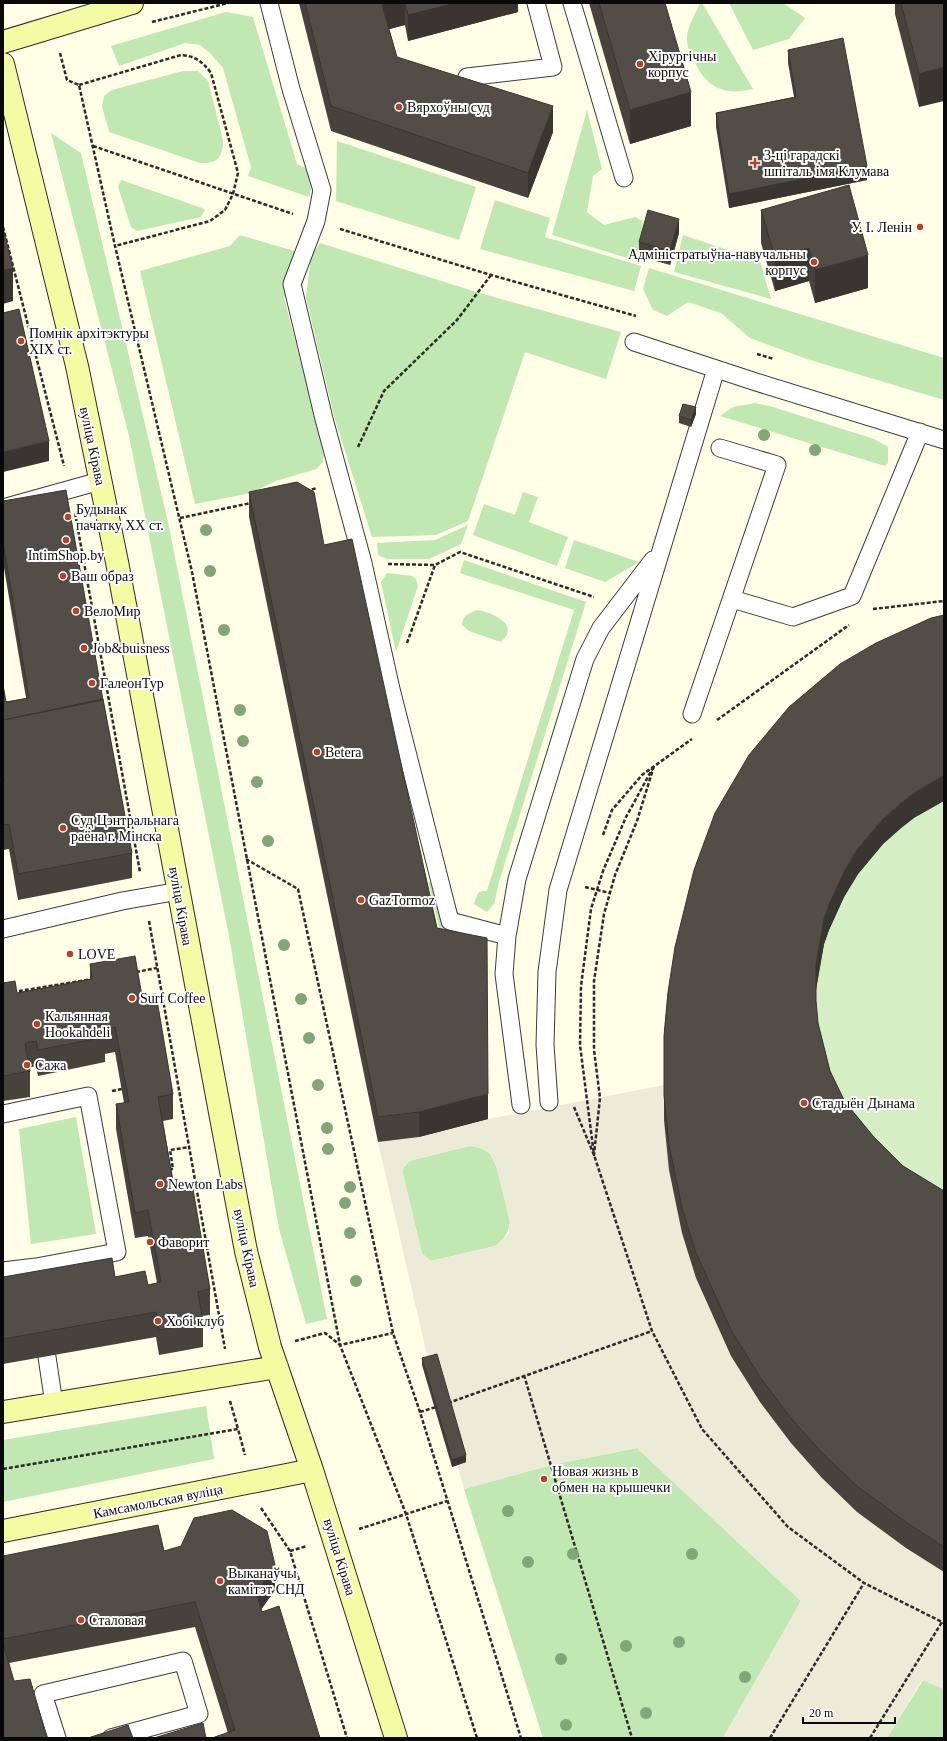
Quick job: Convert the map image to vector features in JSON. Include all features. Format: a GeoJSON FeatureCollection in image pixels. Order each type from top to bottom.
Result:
{"type":"FeatureCollection","features":[{"type":"Feature","properties":{"kind":"main road"},"geometry":{"type":"LineString","coordinates":[[3,42],[132,3]]}},
{"type":"Feature","properties":{"kind":"main road","name":"вуліца Кірава"},"geometry":{"type":"LineString","coordinates":[[3,64],[77,366],[117,562],[246,1251],[270,1347],[312,1470],[396,1738]]}},
{"type":"Feature","properties":{"kind":"main road"},"geometry":{"type":"LineString","coordinates":[[3,1412],[277,1367]]}},
{"type":"Feature","properties":{"kind":"main road","name":"Камсамольская вуліца"},"geometry":{"type":"LineString","coordinates":[[3,1531],[312,1470]]}},
{"type":"Feature","properties":{"kind":"lane"},"geometry":{"type":"LineString","coordinates":[[269,3],[291,89],[322,190],[316,222],[292,284],[324,419],[363,563],[391,689],[450,921],[507,936]]}},
{"type":"Feature","properties":{"kind":"lane"},"geometry":{"type":"LineString","coordinates":[[467,77],[552,67],[536,3]]}},
{"type":"Feature","properties":{"kind":"lane"},"geometry":{"type":"LineString","coordinates":[[572,3],[624,178]]}},
{"type":"Feature","properties":{"kind":"lane"},"geometry":{"type":"LineString","coordinates":[[634,342],[944,440]]}},
{"type":"Feature","properties":{"kind":"lane"},"geometry":{"type":"LineString","coordinates":[[549,1102],[545,1045],[547,972],[558,890],[659,552],[716,369]]}},
{"type":"Feature","properties":{"kind":"lane"},"geometry":{"type":"LineString","coordinates":[[732,599],[793,617],[852,596],[920,432]]}},
{"type":"Feature","properties":{"kind":"lane"},"geometry":{"type":"LineString","coordinates":[[692,714],[777,465],[720,448]]}},
{"type":"Feature","properties":{"kind":"lane"},"geometry":{"type":"LineString","coordinates":[[3,508],[100,481]]}},
{"type":"Feature","properties":{"kind":"lane"},"geometry":{"type":"LineString","coordinates":[[521,1105],[504,974],[507,936],[517,879],[585,659],[601,628],[659,552]]}},
{"type":"Feature","properties":{"kind":"lane"},"geometry":{"type":"LineString","coordinates":[[3,929],[145,897],[179,891]]}},
{"type":"Feature","properties":{"kind":"lane"},"geometry":{"type":"LineString","coordinates":[[3,1114],[88,1096],[117,1252],[36,1267],[3,1271]]}},
{"type":"Feature","properties":{"kind":"lane"},"geometry":{"type":"LineString","coordinates":[[36,1267],[39,1296]]}},
{"type":"Feature","properties":{"kind":"lane"},"geometry":{"type":"LineString","coordinates":[[47,1357],[54,1404]]}},
{"type":"Feature","properties":{"kind":"lane"},"geometry":{"type":"LineString","coordinates":[[56,1738],[43,1694],[183,1661],[199,1714],[112,1738]]}},
{"type":"Feature","properties":{"kind":"path"},"geometry":{"type":"LineString","coordinates":[[144,24],[228,3]]}},
{"type":"Feature","properties":{"kind":"path"},"geometry":{"type":"LineString","coordinates":[[66,50],[60,53],[66,80],[80,85],[180,55],[193,56],[204,63],[211,73],[238,174],[233,194],[225,210],[210,221],[115,246]]}},
{"type":"Feature","properties":{"kind":"path"},"geometry":{"type":"LineString","coordinates":[[80,85],[115,246],[180,518],[213,679],[246,859],[340,1345],[406,1514],[477,1738]]}},
{"type":"Feature","properties":{"kind":"path"},"geometry":{"type":"LineString","coordinates":[[93,146],[316,222],[491,275],[597,305]]}},
{"type":"Feature","properties":{"kind":"path"},"geometry":{"type":"LineString","coordinates":[[3,227],[70,490],[227,1355]]}},
{"type":"Feature","properties":{"kind":"path"},"geometry":{"type":"LineString","coordinates":[[303,492],[341,483],[384,391],[457,320],[491,275]]}},
{"type":"Feature","properties":{"kind":"path"},"geometry":{"type":"LineString","coordinates":[[180,518],[256,502]]}},
{"type":"Feature","properties":{"kind":"path"},"geometry":{"type":"LineString","coordinates":[[363,563],[435,565],[460,552],[564,587]]}},
{"type":"Feature","properties":{"kind":"path"},"geometry":{"type":"LineString","coordinates":[[407,645],[435,565]]}},
{"type":"Feature","properties":{"kind":"path"},"geometry":{"type":"LineString","coordinates":[[871,609],[944,601]]}},
{"type":"Feature","properties":{"kind":"path"},"geometry":{"type":"LineString","coordinates":[[711,725],[852,623]]}},
{"type":"Feature","properties":{"kind":"path"},"geometry":{"type":"LineString","coordinates":[[612,810],[642,775],[692,738]]}},
{"type":"Feature","properties":{"kind":"path"},"geometry":{"type":"LineString","coordinates":[[594,1155],[580,1045],[581,986],[592,909],[603,871],[626,817],[654,766]]}},
{"type":"Feature","properties":{"kind":"path"},"geometry":{"type":"LineString","coordinates":[[594,1155],[600,1098],[594,1050],[594,981],[604,914],[610,893],[637,821],[654,766]]}},
{"type":"Feature","properties":{"kind":"path"},"geometry":{"type":"LineString","coordinates":[[246,859],[298,889],[393,1332],[420,1412],[521,1738]]}},
{"type":"Feature","properties":{"kind":"path"},"geometry":{"type":"LineString","coordinates":[[585,886],[610,893]]}},
{"type":"Feature","properties":{"kind":"path"},"geometry":{"type":"LineString","coordinates":[[134,972],[157,968]]}},
{"type":"Feature","properties":{"kind":"path"},"geometry":{"type":"LineString","coordinates":[[11,992],[95,978]]}},
{"type":"Feature","properties":{"kind":"path"},"geometry":{"type":"LineString","coordinates":[[172,1080],[178,1079]]}},
{"type":"Feature","properties":{"kind":"path"},"geometry":{"type":"LineString","coordinates":[[572,1104],[594,1155],[652,1332],[702,1429],[788,1527],[864,1583],[943,1622],[870,1738]]}},
{"type":"Feature","properties":{"kind":"path"},"geometry":{"type":"LineString","coordinates":[[167,1170],[173,1168],[170,1150],[190,1146]]}},
{"type":"Feature","properties":{"kind":"path"},"geometry":{"type":"LineString","coordinates":[[340,1345],[393,1332]]}},
{"type":"Feature","properties":{"kind":"path"},"geometry":{"type":"LineString","coordinates":[[445,1404],[524,1375],[652,1332]]}},
{"type":"Feature","properties":{"kind":"path"},"geometry":{"type":"LineString","coordinates":[[524,1375],[632,1738]]}},
{"type":"Feature","properties":{"kind":"path"},"geometry":{"type":"LineString","coordinates":[[420,1412],[440,1406]]}},
{"type":"Feature","properties":{"kind":"path"},"geometry":{"type":"LineString","coordinates":[[232,1408],[246,1456]]}},
{"type":"Feature","properties":{"kind":"path"},"geometry":{"type":"LineString","coordinates":[[3,1469],[238,1429]]}},
{"type":"Feature","properties":{"kind":"path"},"geometry":{"type":"LineString","coordinates":[[406,1514],[447,1501]]}},
{"type":"Feature","properties":{"kind":"path"},"geometry":{"type":"LineString","coordinates":[[260,1507],[290,1551],[347,1738]]}},
{"type":"Feature","properties":{"kind":"path"},"geometry":{"type":"LineString","coordinates":[[770,1738],[864,1583]]}},
{"type":"Feature","properties":{"kind":"green space"},"geometry":{"type":"Polygon","coordinates":[[[700,3],[702,3],[753,89],[733,91],[718,88],[711,84],[699,70],[688,46],[687,33],[700,3]]]}},
{"type":"Feature","properties":{"kind":"green space"},"geometry":{"type":"Polygon","coordinates":[[[729,3],[783,3],[805,18],[789,39],[753,50],[729,3]]]}},
{"type":"Feature","properties":{"kind":"green space"},"geometry":{"type":"Polygon","coordinates":[[[226,12],[253,17],[297,164],[310,170],[313,183],[309,197],[248,176],[251,167],[223,68],[209,52],[200,45],[185,43],[119,66],[111,46],[226,12]]]}},
{"type":"Feature","properties":{"kind":"green space"},"geometry":{"type":"Polygon","coordinates":[[[183,71],[198,71],[208,81],[223,140],[222,151],[215,161],[200,163],[109,132],[102,106],[104,96],[112,90],[183,71]]]}},
{"type":"Feature","properties":{"kind":"green space"},"geometry":{"type":"Polygon","coordinates":[[[587,110],[602,169],[593,176],[587,212],[604,225],[635,217],[643,221],[637,261],[552,235],[587,110]]]}},
{"type":"Feature","properties":{"kind":"green space"},"geometry":{"type":"Polygon","coordinates":[[[51,133],[81,153],[168,522],[327,1319],[306,1324],[279,1229],[229,936],[129,436],[51,133]]]}},
{"type":"Feature","properties":{"kind":"green space"},"geometry":{"type":"Polygon","coordinates":[[[337,141],[476,187],[459,240],[336,201],[337,141]]]}},
{"type":"Feature","properties":{"kind":"green space"},"geometry":{"type":"Polygon","coordinates":[[[121,180],[205,209],[201,217],[137,231],[131,227],[118,187],[121,180]]]}},
{"type":"Feature","properties":{"kind":"green space"},"geometry":{"type":"Polygon","coordinates":[[[495,200],[550,218],[545,237],[641,266],[634,291],[480,249],[495,200]]]}},
{"type":"Feature","properties":{"kind":"green space"},"geometry":{"type":"Polygon","coordinates":[[[240,235],[301,253],[284,298],[324,448],[323,462],[316,469],[276,481],[251,493],[195,504],[140,271],[230,246],[240,235]]]}},
{"type":"Feature","properties":{"kind":"green space"},"geometry":{"type":"Polygon","coordinates":[[[683,235],[740,254],[757,250],[771,299],[674,272],[683,235]]]}},
{"type":"Feature","properties":{"kind":"green space"},"geometry":{"type":"Polygon","coordinates":[[[320,243],[483,294],[621,332],[606,379],[525,352],[468,521],[436,535],[372,537],[334,416],[306,298],[311,256],[320,243]]]}},
{"type":"Feature","properties":{"kind":"green space"},"geometry":{"type":"Polygon","coordinates":[[[649,268],[944,358],[944,400],[807,359],[750,338],[721,313],[688,302],[667,316],[653,310],[643,289],[649,268]]]}},
{"type":"Feature","properties":{"kind":"green space"},"geometry":{"type":"Polygon","coordinates":[[[755,403],[773,407],[874,439],[888,447],[888,463],[885,466],[720,416],[733,407],[755,403]]]}},
{"type":"Feature","properties":{"kind":"green space"},"geometry":{"type":"Polygon","coordinates":[[[523,492],[538,497],[529,522],[568,537],[557,566],[473,535],[484,504],[515,515],[523,492]]]}},
{"type":"Feature","properties":{"kind":"green space"},"geometry":{"type":"Polygon","coordinates":[[[468,525],[461,544],[429,559],[387,559],[378,555],[377,543],[435,540],[468,525]]]}},
{"type":"Feature","properties":{"kind":"green space"},"geometry":{"type":"Polygon","coordinates":[[[574,540],[639,562],[605,582],[565,568],[574,540]]]}},
{"type":"Feature","properties":{"kind":"green space"},"geometry":{"type":"Polygon","coordinates":[[[464,560],[586,602],[499,882],[494,904],[487,912],[474,904],[478,893],[487,891],[574,610],[460,573],[464,560]]]}},
{"type":"Feature","properties":{"kind":"green space"},"geometry":{"type":"Polygon","coordinates":[[[387,573],[412,576],[416,579],[418,586],[396,652],[381,582],[387,573]]]}},
{"type":"Feature","properties":{"kind":"green space"},"geometry":{"type":"Polygon","coordinates":[[[478,610],[497,617],[506,625],[508,630],[506,636],[501,642],[469,631],[462,625],[467,615],[478,610]]]}},
{"type":"Feature","properties":{"kind":"green space","name":"Стадыён Дынама"},"geometry":{"type":"Polygon","coordinates":[[[944,640],[944,1572],[878,1528],[827,1483],[798,1453],[748,1386],[727,1349],[709,1311],[694,1273],[675,1205],[668,1163],[664,1120],[944,640]]]}},
{"type":"Feature","properties":{"kind":"green space"},"geometry":{"type":"Polygon","coordinates":[[[428,882],[434,883],[449,941],[445,951],[428,882]]]}},
{"type":"Feature","properties":{"kind":"green space"},"geometry":{"type":"Polygon","coordinates":[[[76,1117],[96,1234],[31,1244],[19,1129],[76,1117]]]}},
{"type":"Feature","properties":{"kind":"green space"},"geometry":{"type":"Polygon","coordinates":[[[469,1146],[485,1150],[493,1158],[499,1175],[510,1222],[506,1236],[495,1246],[431,1261],[422,1254],[403,1169],[409,1161],[469,1146]]]}},
{"type":"Feature","properties":{"kind":"green space"},"geometry":{"type":"Polygon","coordinates":[[[206,1406],[214,1459],[3,1502],[3,1440],[206,1406]]]}},
{"type":"Feature","properties":{"kind":"green space"},"geometry":{"type":"Polygon","coordinates":[[[637,1448],[801,1601],[723,1738],[543,1738],[464,1489],[551,1465],[637,1448]]]}},
{"type":"Feature","properties":{"kind":"green space"},"geometry":{"type":"Polygon","coordinates":[[[923,1680],[944,1689],[944,1738],[887,1738],[923,1680]]]}},
{"type":"Feature","properties":{"kind":"shaded area"},"geometry":{"type":"Polygon","coordinates":[[[664,1085],[664,1120],[669,1170],[682,1233],[696,1278],[731,1356],[760,1402],[791,1443],[822,1478],[857,1512],[906,1548],[944,1572],[944,1689],[922,1680],[887,1738],[723,1738],[801,1601],[637,1448],[551,1465],[464,1489],[429,1364],[378,1142],[419,1137],[488,1119],[664,1085]],[[469,1146],[409,1161],[403,1169],[422,1253],[431,1261],[495,1246],[503,1240],[509,1232],[510,1222],[495,1162],[489,1153],[480,1148],[469,1146]]]}},
{"type":"Feature","properties":{"kind":"building","name":"Вярхоўны суд"},"geometry":{"type":"Polygon","coordinates":[[[305,3],[392,3],[382,5],[397,57],[553,106],[528,173],[331,106],[305,3]]]}},
{"type":"Feature","properties":{"kind":"building"},"geometry":{"type":"Polygon","coordinates":[[[405,3],[456,3],[408,15],[405,3]]]}},
{"type":"Feature","properties":{"kind":"building","name":"Хірургічны корпус"},"geometry":{"type":"Polygon","coordinates":[[[599,3],[665,3],[691,92],[630,110],[599,3]]]}},
{"type":"Feature","properties":{"kind":"building"},"geometry":{"type":"Polygon","coordinates":[[[901,3],[944,3],[944,67],[919,74],[901,3]]]}},
{"type":"Feature","properties":{"kind":"building"},"geometry":{"type":"Polygon","coordinates":[[[843,38],[867,166],[729,194],[716,113],[796,97],[788,50],[843,38]]]}},
{"type":"Feature","properties":{"kind":"building"},"geometry":{"type":"Polygon","coordinates":[[[849,185],[868,255],[815,270],[809,248],[775,258],[761,210],[849,185]]]}},
{"type":"Feature","properties":{"kind":"building"},"geometry":{"type":"Polygon","coordinates":[[[648,210],[679,219],[670,251],[639,242],[648,210]]]}},
{"type":"Feature","properties":{"kind":"building"},"geometry":{"type":"Polygon","coordinates":[[[3,228],[13,268],[3,270],[3,228]]]}},
{"type":"Feature","properties":{"kind":"building"},"geometry":{"type":"Polygon","coordinates":[[[19,309],[49,441],[3,452],[3,313],[19,309]]]}},
{"type":"Feature","properties":{"kind":"building"},"geometry":{"type":"Polygon","coordinates":[[[683,404],[696,407],[691,420],[679,416],[683,404]]]}},
{"type":"Feature","properties":{"kind":"building"},"geometry":{"type":"Polygon","coordinates":[[[297,482],[314,492],[324,545],[352,539],[437,928],[487,938],[488,1094],[419,1112],[378,1117],[249,492],[297,482]]]}},
{"type":"Feature","properties":{"kind":"building"},"geometry":{"type":"Polygon","coordinates":[[[66,490],[103,700],[3,720],[3,685],[6,702],[29,698],[3,542],[3,501],[66,490]]]}},
{"type":"Feature","properties":{"kind":"building","name":"Стадыён Дынама"},"geometry":{"type":"Polygon","coordinates":[[[944,615],[944,775],[914,793],[883,819],[858,848],[844,872],[824,919],[816,965],[816,1001],[818,1023],[830,1071],[845,1102],[873,1136],[903,1166],[944,1191],[944,1547],[906,1522],[857,1486],[822,1453],[791,1418],[760,1377],[731,1330],[696,1253],[682,1208],[669,1145],[664,1095],[664,1036],[668,992],[675,947],[694,870],[715,813],[749,755],[789,707],[840,664],[876,643],[931,618],[944,615]]]}},
{"type":"Feature","properties":{"kind":"building","name":"Суд Цэнтральнага раёна г. Мінска"},"geometry":{"type":"Polygon","coordinates":[[[103,699],[132,853],[18,874],[9,824],[3,825],[3,720],[103,699]]]}},
{"type":"Feature","properties":{"kind":"building"},"geometry":{"type":"Polygon","coordinates":[[[135,956],[142,996],[156,994],[173,1094],[158,1097],[175,1192],[193,1189],[210,1289],[198,1292],[203,1322],[159,1330],[156,1312],[3,1339],[3,1277],[112,1258],[115,1277],[145,1271],[148,1285],[161,1282],[148,1210],[135,1213],[116,1104],[129,1102],[115,1027],[104,1029],[105,1037],[38,1050],[36,1041],[25,1043],[30,1071],[3,1076],[3,983],[15,981],[17,993],[92,979],[90,964],[135,956]]]}},
{"type":"Feature","properties":{"kind":"building"},"geometry":{"type":"Polygon","coordinates":[[[437,1354],[466,1455],[452,1460],[422,1358],[437,1354]]]}},
{"type":"Feature","properties":{"kind":"building"},"geometry":{"type":"Polygon","coordinates":[[[232,1510],[267,1531],[275,1565],[256,1592],[262,1612],[279,1606],[320,1738],[212,1738],[235,1730],[195,1602],[3,1639],[3,1556],[158,1525],[164,1551],[181,1546],[194,1518],[232,1510]]]}},
{"type":"Feature","properties":{"kind":"building"},"geometry":{"type":"Polygon","coordinates":[[[3,1643],[14,1681],[30,1679],[47,1738],[3,1738],[3,1643]]]}},
{"type":"Feature","properties":{"kind":"building"},"geometry":{"type":"Polygon","coordinates":[[[203,1723],[206,1738],[154,1738],[203,1723]]]}},
{"type":"Feature","properties":{"kind":"building"},"geometry":{"type":"Polygon","coordinates":[[[128,1725],[133,1738],[88,1738],[128,1725]]]}},
{"type":"Feature","properties":{"kind":"place","name":"Хірургічны корпус"},"geometry":{"type":"Point","coordinates":[640,64]}},
{"type":"Feature","properties":{"kind":"place","name":"Вярхоўны суд"},"geometry":{"type":"Point","coordinates":[399,107]}},
{"type":"Feature","properties":{"kind":"place","name":"3-ці гарадскі шпіталь імя Клумава"},"geometry":{"type":"Point","coordinates":[755,163]}},
{"type":"Feature","properties":{"kind":"place","name":"У. І. Ленін"},"geometry":{"type":"Point","coordinates":[920,227]}},
{"type":"Feature","properties":{"kind":"place","name":"Адміністратыўна-навучальны корпус"},"geometry":{"type":"Point","coordinates":[814,262]}},
{"type":"Feature","properties":{"kind":"place","name":"Помнік архітэктуры ХІХ ст."},"geometry":{"type":"Point","coordinates":[21,341]}},
{"type":"Feature","properties":{"kind":"place","name":"Будынак пачатку XX ст."},"geometry":{"type":"Point","coordinates":[68,517]}},
{"type":"Feature","properties":{"kind":"place","name":"IntimShop.by"},"geometry":{"type":"Point","coordinates":[66,540]}},
{"type":"Feature","properties":{"kind":"place","name":"Ваш образ"},"geometry":{"type":"Point","coordinates":[63,576]}},
{"type":"Feature","properties":{"kind":"place","name":"ВелоМир"},"geometry":{"type":"Point","coordinates":[76,611]}},
{"type":"Feature","properties":{"kind":"place","name":"Job&buisness"},"geometry":{"type":"Point","coordinates":[84,648]}},
{"type":"Feature","properties":{"kind":"place","name":"ГалеонТур"},"geometry":{"type":"Point","coordinates":[92,683]}},
{"type":"Feature","properties":{"kind":"place","name":"Betera"},"geometry":{"type":"Point","coordinates":[317,752]}},
{"type":"Feature","properties":{"kind":"place","name":"Суд Цэнтральнага раёна г. Мінска"},"geometry":{"type":"Point","coordinates":[63,828]}},
{"type":"Feature","properties":{"kind":"place","name":"GazTormoz"},"geometry":{"type":"Point","coordinates":[361,900]}},
{"type":"Feature","properties":{"kind":"place","name":"LOVE"},"geometry":{"type":"Point","coordinates":[70,954]}},
{"type":"Feature","properties":{"kind":"place","name":"Surf Coffee"},"geometry":{"type":"Point","coordinates":[132,998]}},
{"type":"Feature","properties":{"kind":"place","name":"Кальянная Hookahdeli"},"geometry":{"type":"Point","coordinates":[37,1024]}},
{"type":"Feature","properties":{"kind":"place","name":"Сажа"},"geometry":{"type":"Point","coordinates":[27,1065]}},
{"type":"Feature","properties":{"kind":"place","name":"Стадыён Дынама"},"geometry":{"type":"Point","coordinates":[804,1103]}},
{"type":"Feature","properties":{"kind":"place","name":"Newton Labs"},"geometry":{"type":"Point","coordinates":[160,1184]}},
{"type":"Feature","properties":{"kind":"place","name":"Фаворит"},"geometry":{"type":"Point","coordinates":[150,1242]}},
{"type":"Feature","properties":{"kind":"place","name":"Хобі клуб"},"geometry":{"type":"Point","coordinates":[158,1321]}},
{"type":"Feature","properties":{"kind":"place","name":"Новая жизнь в обмен на крышечки"},"geometry":{"type":"Point","coordinates":[544,1479]}},
{"type":"Feature","properties":{"kind":"place","name":"Выканаўчы камітэт СНД"},"geometry":{"type":"Point","coordinates":[220,1581]}},
{"type":"Feature","properties":{"kind":"place","name":"Сталовая"},"geometry":{"type":"Point","coordinates":[81,1620]}}]}
